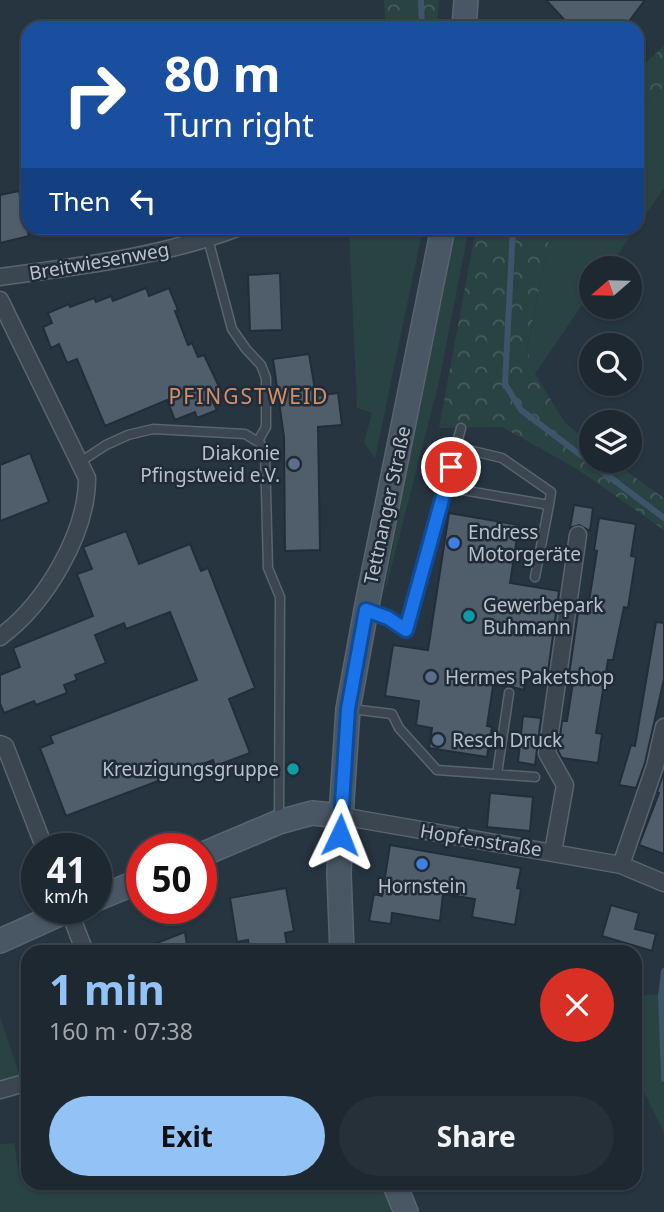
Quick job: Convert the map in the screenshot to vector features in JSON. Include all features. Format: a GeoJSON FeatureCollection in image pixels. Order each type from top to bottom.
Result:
{"type":"FeatureCollection","features":[{"type":"Feature","properties":{"kind":"main road"},"geometry":{"type":"LineString","coordinates":[[464,21],[466,0]]}},
{"type":"Feature","properties":{"kind":"main road","name":"Tettnanger Straße"},"geometry":{"type":"LineString","coordinates":[[342,945],[339,874],[348,709],[442,235]]}},
{"type":"Feature","properties":{"kind":"main road"},"geometry":{"type":"LineString","coordinates":[[217,848],[279,822],[312,813],[341,816]]}},
{"type":"Feature","properties":{"kind":"main road"},"geometry":{"type":"LineString","coordinates":[[0,941],[37,924]]}},
{"type":"Feature","properties":{"kind":"main road"},"geometry":{"type":"LineString","coordinates":[[397,1190],[406,1212]]}},
{"type":"Feature","properties":{"kind":"street","name":"Breitwiesenweg"},"geometry":{"type":"LineString","coordinates":[[0,277],[154,254],[219,235]]}},
{"type":"Feature","properties":{"kind":"street"},"geometry":{"type":"LineString","coordinates":[[0,300],[87,478],[87,496],[83,512],[68,549],[42,596],[25,616],[0,637]]}},
{"type":"Feature","properties":{"kind":"street"},"geometry":{"type":"LineString","coordinates":[[553,852],[565,785],[547,753],[578,535]]}},
{"type":"Feature","properties":{"kind":"street"},"geometry":{"type":"LineString","coordinates":[[621,865],[655,766],[664,727]]}},
{"type":"Feature","properties":{"kind":"street"},"geometry":{"type":"LineString","coordinates":[[0,744],[5,747],[39,833]]}},
{"type":"Feature","properties":{"kind":"street","name":"Hopfenstraße"},"geometry":{"type":"LineString","coordinates":[[341,816],[621,865],[664,883]]}},
{"type":"Feature","properties":{"kind":"street"},"geometry":{"type":"LineString","coordinates":[[75,924],[83,945]]}},
{"type":"Feature","properties":{"kind":"street"},"geometry":{"type":"LineString","coordinates":[[0,1090],[21,1084]]}},
{"type":"Feature","properties":{"kind":"lane"},"geometry":{"type":"LineString","coordinates":[[208,239],[232,329],[261,365],[266,378],[266,427],[258,441]]}},
{"type":"Feature","properties":{"kind":"lane"},"geometry":{"type":"LineString","coordinates":[[366,610],[388,618],[406,630],[461,428]]}},
{"type":"Feature","properties":{"kind":"lane"},"geometry":{"type":"LineString","coordinates":[[80,462],[128,435],[153,429],[245,434],[258,441],[265,453],[268,568],[280,597],[279,822]]}},
{"type":"Feature","properties":{"kind":"lane"},"geometry":{"type":"LineString","coordinates":[[456,447],[502,458],[551,492],[535,577]]}},
{"type":"Feature","properties":{"kind":"lane"},"geometry":{"type":"LineString","coordinates":[[445,487],[549,505]]}},
{"type":"Feature","properties":{"kind":"lane"},"geometry":{"type":"LineString","coordinates":[[497,774],[509,692]]}},
{"type":"Feature","properties":{"kind":"lane"},"geometry":{"type":"LineString","coordinates":[[348,709],[392,714],[399,728],[437,769],[534,777]]}},
{"type":"Feature","properties":{"kind":"green space"},"geometry":{"type":"Polygon","coordinates":[[[384,0],[439,0],[438,21],[386,21],[384,0]]]}},
{"type":"Feature","properties":{"kind":"green space"},"geometry":{"type":"Polygon","coordinates":[[[664,46],[664,86],[644,107],[644,65],[664,46]]]}},
{"type":"Feature","properties":{"kind":"green space"},"geometry":{"type":"Polygon","coordinates":[[[664,86],[664,188],[644,217],[644,107],[664,86]]]}},
{"type":"Feature","properties":{"kind":"green space"},"geometry":{"type":"Polygon","coordinates":[[[349,235],[422,235],[375,459],[364,442],[372,413],[357,408],[349,235]]]}},
{"type":"Feature","properties":{"kind":"green space"},"geometry":{"type":"Polygon","coordinates":[[[453,235],[468,235],[439,382],[383,600],[420,394],[453,235]]]}},
{"type":"Feature","properties":{"kind":"green space"},"geometry":{"type":"Polygon","coordinates":[[[475,235],[550,235],[527,350],[535,374],[565,423],[579,434],[579,470],[502,427],[439,428],[475,235]]]}},
{"type":"Feature","properties":{"kind":"green space"},"geometry":{"type":"Polygon","coordinates":[[[550,235],[631,235],[617,256],[579,256],[579,310],[535,374],[527,351],[550,235]]]}},
{"type":"Feature","properties":{"kind":"green space"},"geometry":{"type":"Polygon","coordinates":[[[583,473],[629,473],[664,498],[664,530],[583,473]]]}},
{"type":"Feature","properties":{"kind":"green space"},"geometry":{"type":"Polygon","coordinates":[[[660,994],[660,1072],[664,1085],[664,1133],[642,1087],[642,995],[660,994]]]}},
{"type":"Feature","properties":{"kind":"green space"},"geometry":{"type":"Polygon","coordinates":[[[0,1017],[20,1076],[0,1081],[0,1017]]]}},
{"type":"Feature","properties":{"kind":"green space"},"geometry":{"type":"Polygon","coordinates":[[[14,1143],[21,1190],[387,1190],[395,1212],[0,1212],[0,1144],[14,1143]]]}},
{"type":"Feature","properties":{"kind":"building"},"geometry":{"type":"Polygon","coordinates":[[[546,0],[645,0],[629,21],[566,21],[546,0]]]}},
{"type":"Feature","properties":{"kind":"building"},"geometry":{"type":"Polygon","coordinates":[[[19,191],[21,235],[29,236],[0,243],[0,195],[19,191]]]}},
{"type":"Feature","properties":{"kind":"building"},"geometry":{"type":"Polygon","coordinates":[[[280,273],[282,330],[250,331],[248,275],[280,273]]]}},
{"type":"Feature","properties":{"kind":"building"},"geometry":{"type":"Polygon","coordinates":[[[146,288],[149,296],[169,288],[188,345],[192,343],[198,357],[204,355],[224,397],[213,402],[217,410],[197,418],[195,412],[175,420],[167,400],[105,426],[77,359],[67,363],[59,344],[51,348],[43,327],[52,323],[48,313],[69,304],[70,307],[94,298],[96,302],[111,296],[113,301],[146,288]]]}},
{"type":"Feature","properties":{"kind":"building"},"geometry":{"type":"Polygon","coordinates":[[[309,354],[316,396],[338,393],[342,425],[318,427],[320,550],[285,551],[284,437],[273,359],[309,354]]]}},
{"type":"Feature","properties":{"kind":"building"},"geometry":{"type":"Polygon","coordinates":[[[30,453],[49,502],[0,521],[0,465],[30,453]]]}},
{"type":"Feature","properties":{"kind":"building"},"geometry":{"type":"Polygon","coordinates":[[[574,505],[593,508],[590,531],[579,525],[570,528],[574,505]]]}},
{"type":"Feature","properties":{"kind":"building","name":"Gewerbepark Buhmann"},"geometry":{"type":"Polygon","coordinates":[[[449,513],[519,525],[510,583],[559,591],[547,679],[526,676],[524,690],[493,686],[487,726],[492,727],[487,757],[429,748],[432,728],[416,725],[419,701],[385,696],[393,645],[428,650],[449,513]]]}},
{"type":"Feature","properties":{"kind":"building"},"geometry":{"type":"Polygon","coordinates":[[[599,518],[636,524],[631,556],[636,557],[628,608],[624,607],[613,660],[608,660],[596,733],[602,734],[598,763],[562,758],[558,751],[562,721],[567,721],[573,682],[568,682],[578,612],[587,614],[597,551],[594,550],[599,518]]]}},
{"type":"Feature","properties":{"kind":"building"},"geometry":{"type":"Polygon","coordinates":[[[126,531],[139,564],[190,544],[201,571],[208,568],[255,688],[229,699],[250,753],[215,766],[213,760],[66,816],[40,748],[53,743],[50,736],[197,680],[170,612],[126,629],[124,623],[95,635],[106,663],[75,675],[77,680],[64,685],[67,693],[36,705],[34,701],[4,713],[0,703],[0,675],[20,667],[13,648],[93,616],[77,574],[92,569],[83,547],[126,531]]]}},
{"type":"Feature","properties":{"kind":"building"},"geometry":{"type":"Polygon","coordinates":[[[656,622],[664,623],[664,679],[645,763],[636,788],[619,785],[631,745],[635,746],[656,622]]]}},
{"type":"Feature","properties":{"kind":"building"},"geometry":{"type":"Polygon","coordinates":[[[523,716],[541,718],[535,765],[518,762],[523,716]]]}},
{"type":"Feature","properties":{"kind":"building"},"geometry":{"type":"Polygon","coordinates":[[[664,772],[664,854],[639,845],[664,772]]]}},
{"type":"Feature","properties":{"kind":"building"},"geometry":{"type":"Polygon","coordinates":[[[490,793],[533,797],[530,831],[487,827],[490,793]]]}},
{"type":"Feature","properties":{"kind":"building"},"geometry":{"type":"Polygon","coordinates":[[[390,845],[521,868],[517,888],[521,889],[515,925],[472,917],[475,899],[443,894],[440,921],[392,913],[391,924],[369,921],[374,894],[382,896],[390,845]]]}},
{"type":"Feature","properties":{"kind":"building"},"geometry":{"type":"Polygon","coordinates":[[[286,888],[294,931],[285,933],[287,945],[249,945],[248,940],[237,942],[230,898],[286,888]]]}},
{"type":"Feature","properties":{"kind":"building"},"geometry":{"type":"Polygon","coordinates":[[[611,905],[639,913],[635,929],[656,934],[652,951],[642,948],[642,945],[632,945],[602,936],[611,905]]]}},
{"type":"Feature","properties":{"kind":"building"},"geometry":{"type":"Polygon","coordinates":[[[185,932],[187,945],[151,945],[185,932]]]}},
{"type":"Feature","properties":{"kind":"waterway"},"geometry":{"type":"LineString","coordinates":[[421,0],[422,21]]}},
{"type":"Feature","properties":{"kind":"waterway"},"geometry":{"type":"LineString","coordinates":[[513,235],[505,384],[521,410],[664,518]]}},
{"type":"Feature","properties":{"kind":"waterway"},"geometry":{"type":"LineString","coordinates":[[664,971],[661,996],[664,1079]]}},
{"type":"Feature","properties":{"kind":"place","name":"Diakonie Pfingstweid e.V."},"geometry":{"type":"Point","coordinates":[294,464]}},
{"type":"Feature","properties":{"kind":"place","name":"Endress Motorgeräte"},"geometry":{"type":"Point","coordinates":[454,543]}},
{"type":"Feature","properties":{"kind":"place","name":"Gewerbepark Buhmann"},"geometry":{"type":"Point","coordinates":[469,616]}},
{"type":"Feature","properties":{"kind":"place","name":"Hermes Paketshop"},"geometry":{"type":"Point","coordinates":[431,677]}},
{"type":"Feature","properties":{"kind":"place","name":"Resch Druck"},"geometry":{"type":"Point","coordinates":[438,740]}},
{"type":"Feature","properties":{"kind":"place","name":"Kreuzigungsgruppe"},"geometry":{"type":"Point","coordinates":[293,769]}},
{"type":"Feature","properties":{"kind":"place","name":"Hornstein"},"geometry":{"type":"Point","coordinates":[422,864]}},
{"type":"Feature","properties":{"kind":"district","name":"PFINGSTWEID"},"geometry":{"type":"Point","coordinates":[249,396]}},
{"type":"Feature","properties":{"kind":"route"},"geometry":{"type":"LineString","coordinates":[[340,835],[348,709],[366,610],[388,618],[406,630],[451,467]]}}]}
